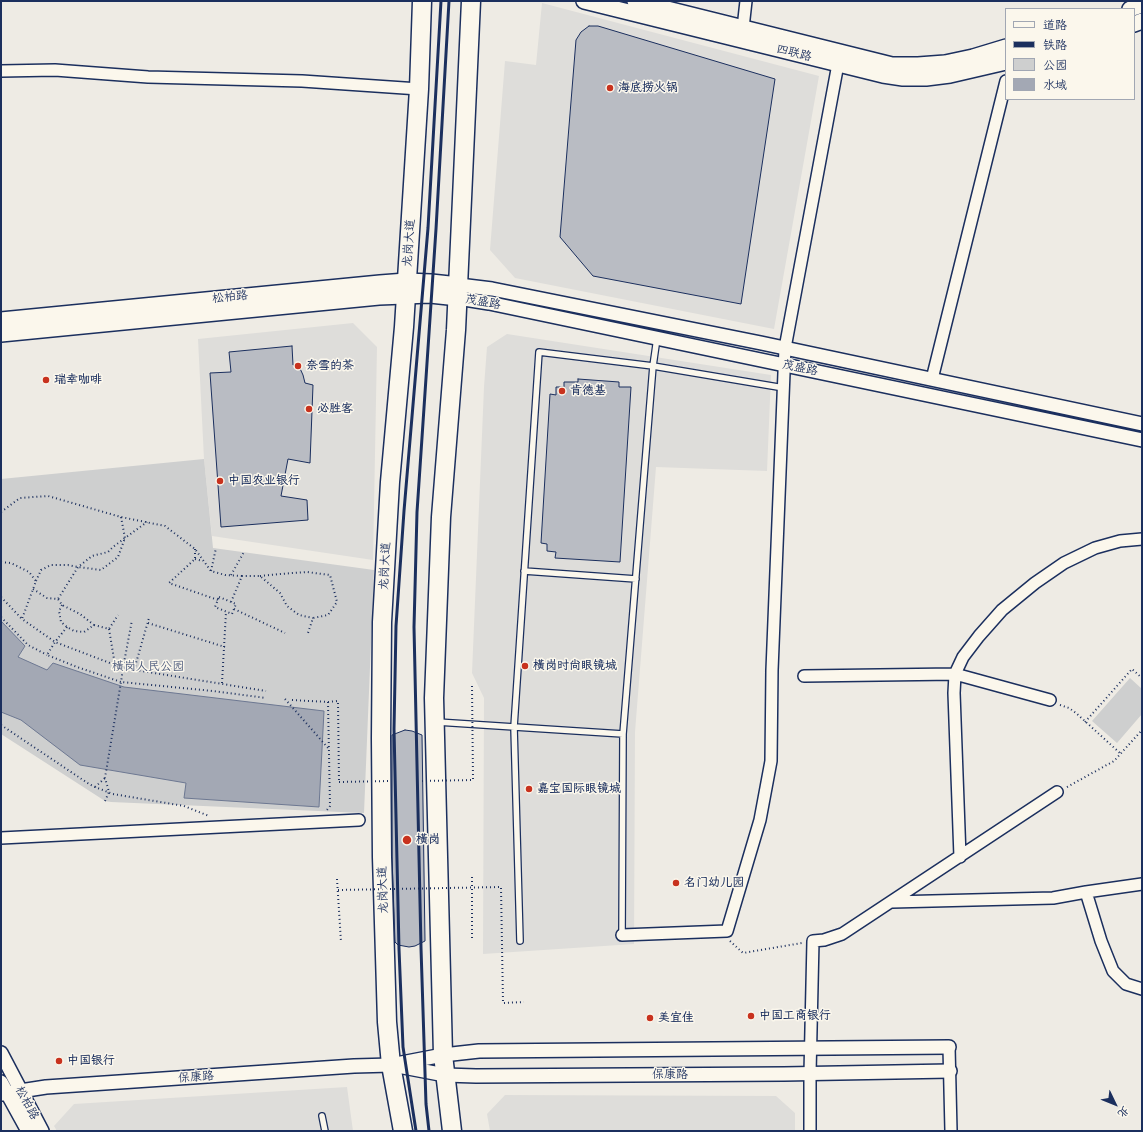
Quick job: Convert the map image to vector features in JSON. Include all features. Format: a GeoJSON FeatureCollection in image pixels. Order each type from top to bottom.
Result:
{"type":"FeatureCollection","features":[{"type":"Feature","properties":{"kind":"highway","name":"龙岗大道"},"geometry":{"type":"LineString","coordinates":[[403,1131],[391,1064],[387,1022],[382,857],[382,622],[390,482],[404,328],[419,89],[422,1]]}},
{"type":"Feature","properties":{"kind":"highway"},"geometry":{"type":"LineString","coordinates":[[452,1131],[443,1055],[435,690],[441,517],[456,338],[472,1]]}},
{"type":"Feature","properties":{"kind":"main road","name":"四联路"},"geometry":{"type":"LineString","coordinates":[[584,1],[883,75],[903,78],[926,78],[950,75],[1005,62]]}},
{"type":"Feature","properties":{"kind":"main road","name":"四联路"},"geometry":{"type":"LineString","coordinates":[[635,1],[892,65],[945,63],[973,57],[1005,47]]}},
{"type":"Feature","properties":{"kind":"main road","name":"松柏路"},"geometry":{"type":"LineString","coordinates":[[1,320],[380,282],[430,295],[458,291]]}},
{"type":"Feature","properties":{"kind":"main road","name":"松柏路"},"geometry":{"type":"LineString","coordinates":[[1,334],[379,297],[406,288]]}},
{"type":"Feature","properties":{"kind":"street"},"geometry":{"type":"LineString","coordinates":[[743,28],[746,1]]}},
{"type":"Feature","properties":{"kind":"street"},"geometry":{"type":"LineString","coordinates":[[622,935],[727,931],[760,820],[771,761],[772,670],[786,348],[838,64]]}},
{"type":"Feature","properties":{"kind":"street"},"geometry":{"type":"LineString","coordinates":[[1,71],[55,70],[148,76],[302,81],[419,89]]}},
{"type":"Feature","properties":{"kind":"street"},"geometry":{"type":"LineString","coordinates":[[932,379],[1005,85]]}},
{"type":"Feature","properties":{"kind":"street","name":"茂盛路"},"geometry":{"type":"LineString","coordinates":[[458,291],[492,290],[786,348],[1142,424]]}},
{"type":"Feature","properties":{"kind":"street","name":"茂盛路"},"geometry":{"type":"LineString","coordinates":[[458,291],[490,303],[1142,440]]}},
{"type":"Feature","properties":{"kind":"street"},"geometry":{"type":"LineString","coordinates":[[960,857],[954,693],[955,674],[963,657],[1002,610],[1035,583],[1064,563],[1095,548],[1120,541],[1142,539]]}},
{"type":"Feature","properties":{"kind":"street"},"geometry":{"type":"LineString","coordinates":[[804,676],[955,674],[1050,700]]}},
{"type":"Feature","properties":{"kind":"street"},"geometry":{"type":"LineString","coordinates":[[810,1131],[810,1048],[813,941],[824,940],[842,934],[1057,792]]}},
{"type":"Feature","properties":{"kind":"street"},"geometry":{"type":"LineString","coordinates":[[1,838],[359,820]]}},
{"type":"Feature","properties":{"kind":"street"},"geometry":{"type":"LineString","coordinates":[[892,902],[1053,898],[1142,884]]}},
{"type":"Feature","properties":{"kind":"street"},"geometry":{"type":"LineString","coordinates":[[1086,892],[1101,941],[1113,970],[1126,984],[1142,989]]}},
{"type":"Feature","properties":{"kind":"street"},"geometry":{"type":"LineString","coordinates":[[949,1047],[951,1131]]}},
{"type":"Feature","properties":{"kind":"street","name":"保康路"},"geometry":{"type":"LineString","coordinates":[[3,1090],[20,1091],[46,1087],[391,1064],[443,1055],[479,1051],[949,1047]]}},
{"type":"Feature","properties":{"kind":"street","name":"松柏路"},"geometry":{"type":"LineString","coordinates":[[1,1053],[42,1131]]}},
{"type":"Feature","properties":{"kind":"street","name":"保康路"},"geometry":{"type":"LineString","coordinates":[[391,1064],[445,1075],[950,1071]]}},
{"type":"Feature","properties":{"kind":"street","name":"松柏路"},"geometry":{"type":"LineString","coordinates":[[3,1090],[28,1131]]}},
{"type":"Feature","properties":{"kind":"lane"},"geometry":{"type":"LineString","coordinates":[[622,935],[624,734],[653,366],[657,338]]}},
{"type":"Feature","properties":{"kind":"lane"},"geometry":{"type":"LineString","coordinates":[[520,941],[514,727],[538,352],[653,366],[784,388]]}},
{"type":"Feature","properties":{"kind":"lane"},"geometry":{"type":"LineString","coordinates":[[524,571],[636,579]]}},
{"type":"Feature","properties":{"kind":"lane"},"geometry":{"type":"LineString","coordinates":[[435,722],[624,734]]}},
{"type":"Feature","properties":{"kind":"lane"},"geometry":{"type":"LineString","coordinates":[[322,1116],[325,1131]]}},
{"type":"Feature","properties":{"kind":"path"},"geometry":{"type":"LineString","coordinates":[[1,512],[20,498],[48,496],[121,517],[165,526],[195,549],[211,571],[225,576],[260,576],[307,572],[330,575],[337,602],[328,616],[313,618],[299,615],[287,606],[280,593],[260,576]]}},
{"type":"Feature","properties":{"kind":"path"},"geometry":{"type":"LineString","coordinates":[[22,619],[41,570],[51,565],[68,565],[101,570],[118,557],[125,538],[121,517]]}},
{"type":"Feature","properties":{"kind":"path"},"geometry":{"type":"LineString","coordinates":[[58,599],[78,567],[92,556],[108,552],[147,522]]}},
{"type":"Feature","properties":{"kind":"path"},"geometry":{"type":"LineString","coordinates":[[211,571],[216,548]]}},
{"type":"Feature","properties":{"kind":"path"},"geometry":{"type":"LineString","coordinates":[[195,549],[195,559],[169,583],[218,600]]}},
{"type":"Feature","properties":{"kind":"path"},"geometry":{"type":"LineString","coordinates":[[231,576],[244,552]]}},
{"type":"Feature","properties":{"kind":"path"},"geometry":{"type":"LineString","coordinates":[[195,559],[204,562]]}},
{"type":"Feature","properties":{"kind":"path"},"geometry":{"type":"LineString","coordinates":[[1,562],[11,562],[29,572],[36,582]]}},
{"type":"Feature","properties":{"kind":"path"},"geometry":{"type":"LineString","coordinates":[[231,602],[242,576]]}},
{"type":"Feature","properties":{"kind":"path"},"geometry":{"type":"LineString","coordinates":[[33,589],[47,598],[58,599]]}},
{"type":"Feature","properties":{"kind":"path"},"geometry":{"type":"LineString","coordinates":[[1,597],[22,619],[55,642],[123,668],[266,691]]}},
{"type":"Feature","properties":{"kind":"path"},"geometry":{"type":"LineString","coordinates":[[219,597],[231,602],[236,604],[232,614],[215,607],[219,597]]}},
{"type":"Feature","properties":{"kind":"path"},"geometry":{"type":"LineString","coordinates":[[58,599],[62,605],[80,614],[94,625],[109,629]]}},
{"type":"Feature","properties":{"kind":"path"},"geometry":{"type":"LineString","coordinates":[[62,605],[59,611],[61,622],[67,627],[74,631],[84,632],[94,625]]}},
{"type":"Feature","properties":{"kind":"path"},"geometry":{"type":"LineString","coordinates":[[234,609],[285,633]]}},
{"type":"Feature","properties":{"kind":"path"},"geometry":{"type":"LineString","coordinates":[[222,683],[226,612]]}},
{"type":"Feature","properties":{"kind":"path"},"geometry":{"type":"LineString","coordinates":[[115,665],[109,629],[118,615]]}},
{"type":"Feature","properties":{"kind":"path"},"geometry":{"type":"LineString","coordinates":[[1,617],[28,645],[47,655],[77,667],[121,682],[266,698]]}},
{"type":"Feature","properties":{"kind":"path"},"geometry":{"type":"LineString","coordinates":[[134,670],[149,618]]}},
{"type":"Feature","properties":{"kind":"path"},"geometry":{"type":"LineString","coordinates":[[308,633],[313,618]]}},
{"type":"Feature","properties":{"kind":"path"},"geometry":{"type":"LineString","coordinates":[[105,801],[109,792],[105,778],[132,620]]}},
{"type":"Feature","properties":{"kind":"path"},"geometry":{"type":"LineString","coordinates":[[148,623],[225,647]]}},
{"type":"Feature","properties":{"kind":"path"},"geometry":{"type":"LineString","coordinates":[[47,655],[67,627]]}},
{"type":"Feature","properties":{"kind":"path"},"geometry":{"type":"LineString","coordinates":[[1085,722],[1132,669],[1142,678]]}},
{"type":"Feature","properties":{"kind":"path"},"geometry":{"type":"LineString","coordinates":[[422,781],[473,780],[472,686]]}},
{"type":"Feature","properties":{"kind":"path"},"geometry":{"type":"LineString","coordinates":[[285,699],[329,750]]}},
{"type":"Feature","properties":{"kind":"path"},"geometry":{"type":"LineString","coordinates":[[292,700],[328,702],[338,701],[339,782],[390,782]]}},
{"type":"Feature","properties":{"kind":"path"},"geometry":{"type":"LineString","coordinates":[[1050,700],[1069,708],[1121,754]]}},
{"type":"Feature","properties":{"kind":"path"},"geometry":{"type":"LineString","coordinates":[[324,815],[330,806],[328,702]]}},
{"type":"Feature","properties":{"kind":"path"},"geometry":{"type":"LineString","coordinates":[[1,725],[95,787],[109,792],[184,806],[211,817]]}},
{"type":"Feature","properties":{"kind":"path"},"geometry":{"type":"LineString","coordinates":[[1057,792],[1114,762],[1142,730]]}},
{"type":"Feature","properties":{"kind":"path"},"geometry":{"type":"LineString","coordinates":[[95,787],[105,778]]}},
{"type":"Feature","properties":{"kind":"path"},"geometry":{"type":"LineString","coordinates":[[472,877],[472,938]]}},
{"type":"Feature","properties":{"kind":"path"},"geometry":{"type":"LineString","coordinates":[[338,879],[342,942]]}},
{"type":"Feature","properties":{"kind":"path"},"geometry":{"type":"LineString","coordinates":[[338,890],[501,887],[503,1003],[524,1002]]}},
{"type":"Feature","properties":{"kind":"path"},"geometry":{"type":"LineString","coordinates":[[727,931],[730,943],[743,953],[813,941]]}},
{"type":"Feature","properties":{"kind":"shaded area"},"geometry":{"type":"Polygon","coordinates":[[[542,3],[819,76],[774,329],[515,278],[490,250],[505,61],[536,65],[542,3]]]}},
{"type":"Feature","properties":{"kind":"shaded area"},"geometry":{"type":"Polygon","coordinates":[[[353,323],[377,347],[373,560],[212,536],[204,459],[198,339],[353,323]]]}},
{"type":"Feature","properties":{"kind":"shaded area"},"geometry":{"type":"Polygon","coordinates":[[[507,334],[771,375],[767,471],[656,467],[635,732],[634,944],[483,954],[484,698],[472,673],[487,347],[507,334]]]}},
{"type":"Feature","properties":{"kind":"shaded area"},"geometry":{"type":"Polygon","coordinates":[[[347,1087],[353,1131],[57,1131],[54,1126],[74,1104],[347,1087]]]}},
{"type":"Feature","properties":{"kind":"shaded area"},"geometry":{"type":"Polygon","coordinates":[[[505,1095],[776,1096],[795,1113],[795,1131],[490,1131],[487,1114],[505,1095]]]}},
{"type":"Feature","properties":{"kind":"green space","name":"横岗人民公园"},"geometry":{"type":"Polygon","coordinates":[[[204,459],[213,548],[374,570],[364,813],[105,801],[1,734],[1,479],[204,459]]]}},
{"type":"Feature","properties":{"kind":"green space"},"geometry":{"type":"Polygon","coordinates":[[[1130,678],[1142,689],[1142,714],[1117,743],[1092,721],[1130,678]]]}},
{"type":"Feature","properties":{"kind":"water"},"geometry":{"type":"Polygon","coordinates":[[[1,621],[25,646],[18,657],[47,670],[53,663],[124,687],[324,711],[319,807],[184,798],[186,783],[80,765],[21,720],[1,712],[1,621]]]}},
{"type":"Feature","properties":{"kind":"building"},"geometry":{"type":"Polygon","coordinates":[[[589,26],[598,26],[775,79],[741,304],[593,276],[560,237],[576,40],[581,32],[589,26]]]}},
{"type":"Feature","properties":{"kind":"building"},"geometry":{"type":"Polygon","coordinates":[[[292,346],[293,365],[298,364],[305,383],[313,385],[310,463],[288,459],[281,496],[307,500],[308,520],[221,527],[210,373],[231,372],[229,352],[292,346]]]}},
{"type":"Feature","properties":{"kind":"building"},"geometry":{"type":"Polygon","coordinates":[[[578,379],[619,382],[619,387],[631,387],[620,562],[555,558],[556,552],[547,551],[547,544],[541,543],[550,394],[556,395],[556,387],[564,387],[564,382],[578,382],[578,379]]]}},
{"type":"Feature","properties":{"kind":"building"},"geometry":{"type":"Polygon","coordinates":[[[405,730],[422,735],[425,941],[409,947],[398,945],[395,942],[392,857],[392,735],[405,730]]]}},
{"type":"Feature","properties":{"kind":"railway"},"geometry":{"type":"LineString","coordinates":[[416,1131],[403,1047],[399,949],[394,729],[396,626],[404,511],[428,228],[441,1]]}},
{"type":"Feature","properties":{"kind":"railway"},"geometry":{"type":"LineString","coordinates":[[429,1131],[426,1104],[421,948],[414,627],[417,512],[436,229],[449,1]]}},
{"type":"Feature","properties":{"kind":"place","name":"海底捞火锅"},"geometry":{"type":"Point","coordinates":[610,88]}},
{"type":"Feature","properties":{"kind":"place","name":"奈雪的茶"},"geometry":{"type":"Point","coordinates":[298,366]}},
{"type":"Feature","properties":{"kind":"place","name":"瑞幸咖啡"},"geometry":{"type":"Point","coordinates":[46,380]}},
{"type":"Feature","properties":{"kind":"place","name":"肯德基"},"geometry":{"type":"Point","coordinates":[562,391]}},
{"type":"Feature","properties":{"kind":"place","name":"必胜客"},"geometry":{"type":"Point","coordinates":[309,409]}},
{"type":"Feature","properties":{"kind":"place","name":"中国农业银行"},"geometry":{"type":"Point","coordinates":[220,481]}},
{"type":"Feature","properties":{"kind":"place","name":"横岗时尚眼镜城"},"geometry":{"type":"Point","coordinates":[525,666]}},
{"type":"Feature","properties":{"kind":"place","name":"嘉宝国际眼镜城"},"geometry":{"type":"Point","coordinates":[529,789]}},
{"type":"Feature","properties":{"kind":"place","name":"横岗"},"geometry":{"type":"Point","coordinates":[407,840]}},
{"type":"Feature","properties":{"kind":"place","name":"名门幼儿园"},"geometry":{"type":"Point","coordinates":[676,883]}},
{"type":"Feature","properties":{"kind":"place","name":"中国工商银行"},"geometry":{"type":"Point","coordinates":[751,1016]}},
{"type":"Feature","properties":{"kind":"place","name":"美宜佳"},"geometry":{"type":"Point","coordinates":[650,1018]}},
{"type":"Feature","properties":{"kind":"place","name":"中国银行"},"geometry":{"type":"Point","coordinates":[59,1061]}}]}
